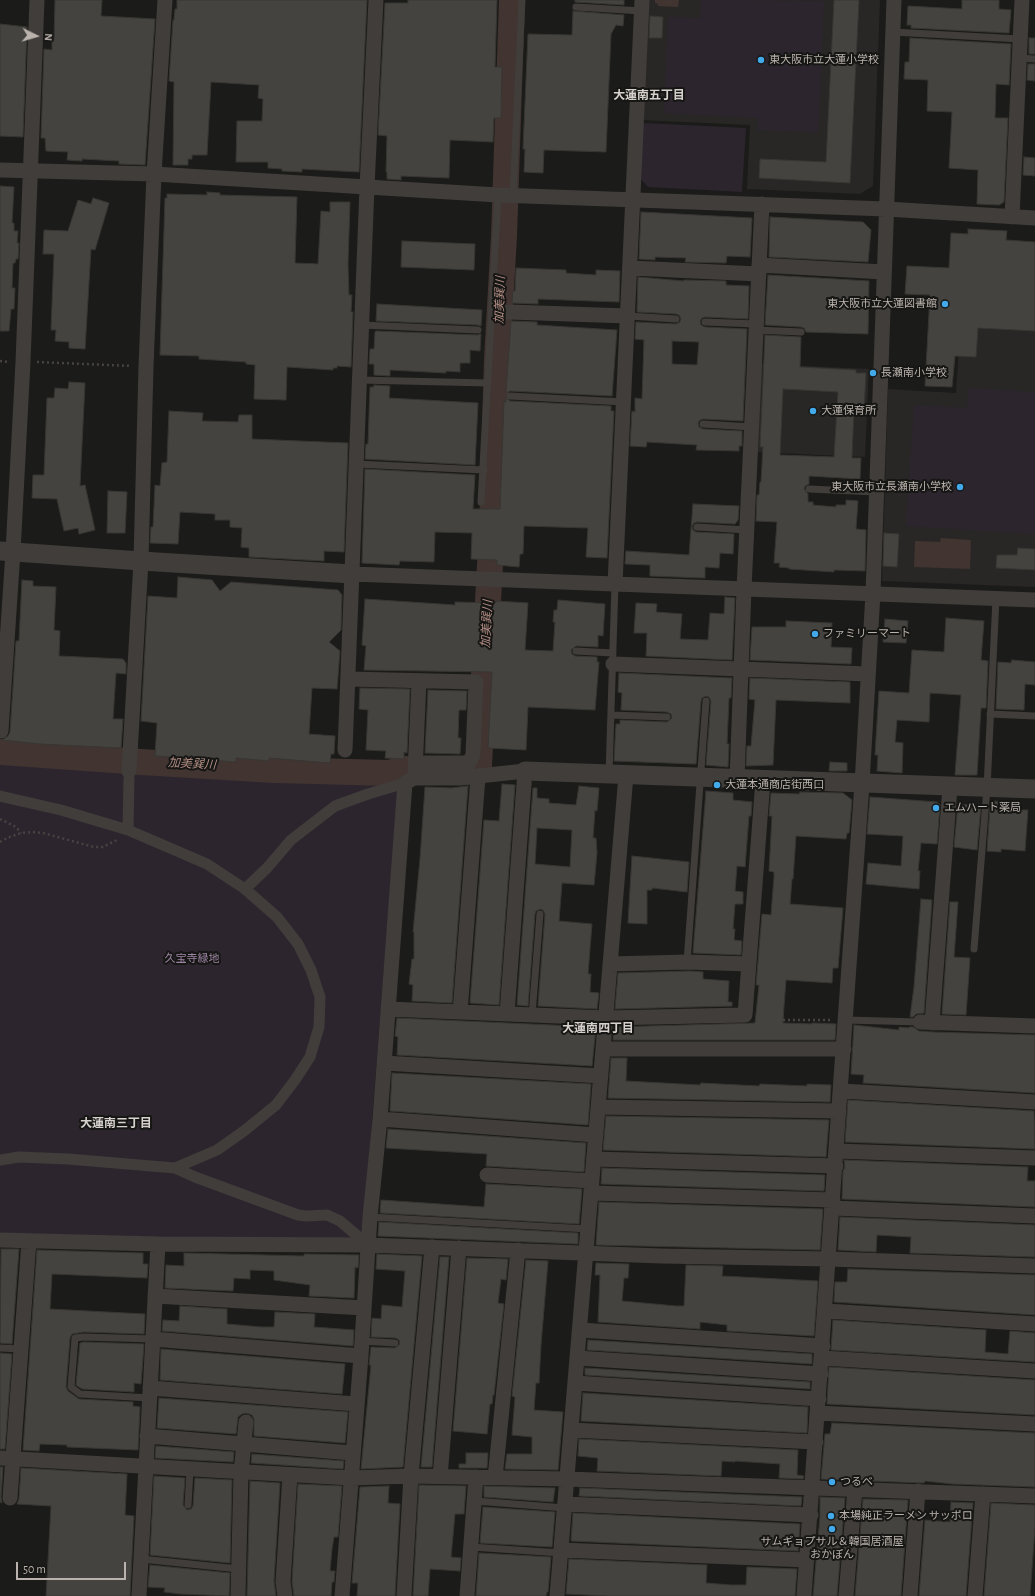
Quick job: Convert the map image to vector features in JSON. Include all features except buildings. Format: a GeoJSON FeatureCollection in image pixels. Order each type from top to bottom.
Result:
{"type":"FeatureCollection","features":[{"type":"Feature","properties":{"kind":"street"},"geometry":{"type":"LineString","coordinates":[[1,731],[6,551],[23,362],[37,0]]}},
{"type":"Feature","properties":{"kind":"street"},"geometry":{"type":"LineString","coordinates":[[128,830],[129,774],[141,561],[146,366],[154,174],[164,0]]}},
{"type":"Feature","properties":{"kind":"street"},"geometry":{"type":"LineString","coordinates":[[345,750],[349,679],[366,187],[376,0]]}},
{"type":"Feature","properties":{"kind":"street"},"geometry":{"type":"LineString","coordinates":[[804,1596],[840,1111],[873,593],[894,0]]}},
{"type":"Feature","properties":{"kind":"street"},"geometry":{"type":"LineString","coordinates":[[1012,217],[1022,0]]}},
{"type":"Feature","properties":{"kind":"street"},"geometry":{"type":"LineString","coordinates":[[615,584],[631,268],[642,5]]}},
{"type":"Feature","properties":{"kind":"street"},"geometry":{"type":"LineString","coordinates":[[0,170],[154,174],[506,195],[886,209],[1035,218]]}},
{"type":"Feature","properties":{"kind":"street"},"geometry":{"type":"LineString","coordinates":[[737,779],[744,589],[762,204]]}},
{"type":"Feature","properties":{"kind":"street"},"geometry":{"type":"LineString","coordinates":[[631,268],[884,272]]}},
{"type":"Feature","properties":{"kind":"street"},"geometry":{"type":"LineString","coordinates":[[509,312],[628,316]]}},
{"type":"Feature","properties":{"kind":"street"},"geometry":{"type":"LineString","coordinates":[[6,551],[352,574],[1035,600]]}},
{"type":"Feature","properties":{"kind":"street"},"geometry":{"type":"LineString","coordinates":[[613,658],[741,668],[868,674]]}},
{"type":"Feature","properties":{"kind":"street"},"geometry":{"type":"LineString","coordinates":[[245,888],[267,868],[291,840],[335,806],[412,775],[469,763],[473,755],[476,682],[349,679]]}},
{"type":"Feature","properties":{"kind":"street"},"geometry":{"type":"LineString","coordinates":[[342,1596],[352,1453],[361,1356],[370,1217],[380,1119],[388,1009],[412,775],[419,681]]}},
{"type":"Feature","properties":{"kind":"street"},"geometry":{"type":"LineString","coordinates":[[412,775],[478,777],[525,771],[1035,789]]}},
{"type":"Feature","properties":{"kind":"street"},"geometry":{"type":"LineString","coordinates":[[507,1014],[525,771]]}},
{"type":"Feature","properties":{"kind":"street"},"geometry":{"type":"LineString","coordinates":[[558,1596],[610,964],[618,775]]}},
{"type":"Feature","properties":{"kind":"street"},"geometry":{"type":"LineString","coordinates":[[460,1012],[478,777]]}},
{"type":"Feature","properties":{"kind":"street"},"geometry":{"type":"LineString","coordinates":[[388,1009],[606,1018],[745,1015],[763,780]]}},
{"type":"Feature","properties":{"kind":"street"},"geometry":{"type":"LineString","coordinates":[[950,787],[926,1022],[1035,1026]]}},
{"type":"Feature","properties":{"kind":"street"},"geometry":{"type":"LineString","coordinates":[[0,796],[61,810],[128,830],[207,864],[245,888],[277,917],[298,944],[312,970],[320,997],[319,1026],[310,1057],[295,1080],[276,1105],[244,1131],[217,1150],[175,1168]]}},
{"type":"Feature","properties":{"kind":"street"},"geometry":{"type":"LineString","coordinates":[[610,964],[687,962],[749,964]]}},
{"type":"Feature","properties":{"kind":"street"},"geometry":{"type":"LineString","coordinates":[[603,1048],[844,1049]]}},
{"type":"Feature","properties":{"kind":"street"},"geometry":{"type":"LineString","coordinates":[[384,1063],[601,1076]]}},
{"type":"Feature","properties":{"kind":"street"},"geometry":{"type":"LineString","coordinates":[[841,1090],[1035,1102]]}},
{"type":"Feature","properties":{"kind":"street"},"geometry":{"type":"LineString","coordinates":[[598,1107],[840,1111]]}},
{"type":"Feature","properties":{"kind":"street"},"geometry":{"type":"LineString","coordinates":[[380,1119],[596,1135]]}},
{"type":"Feature","properties":{"kind":"street"},"geometry":{"type":"LineString","coordinates":[[837,1151],[1035,1158]]}},
{"type":"Feature","properties":{"kind":"street"},"geometry":{"type":"LineString","coordinates":[[0,1160],[19,1157],[68,1159],[175,1168],[195,1177],[298,1215],[327,1215],[340,1221],[368,1245]]}},
{"type":"Feature","properties":{"kind":"street"},"geometry":{"type":"LineString","coordinates":[[594,1159],[836,1166]]}},
{"type":"Feature","properties":{"kind":"street"},"geometry":{"type":"LineString","coordinates":[[488,1174],[592,1187],[833,1204],[1035,1216]]}},
{"type":"Feature","properties":{"kind":"street"},"geometry":{"type":"LineString","coordinates":[[0,1240],[158,1244],[368,1245],[668,1256],[829,1259],[1035,1266]]}},
{"type":"Feature","properties":{"kind":"street"},"geometry":{"type":"LineString","coordinates":[[10,1498],[7,1459],[21,1350],[29,1241]]}},
{"type":"Feature","properties":{"kind":"street"},"geometry":{"type":"LineString","coordinates":[[142,1596],[141,1559],[158,1244]]}},
{"type":"Feature","properties":{"kind":"street"},"geometry":{"type":"LineString","coordinates":[[404,1596],[411,1476],[432,1247]]}},
{"type":"Feature","properties":{"kind":"street"},"geometry":{"type":"LineString","coordinates":[[440,1477],[459,1248]]}},
{"type":"Feature","properties":{"kind":"street"},"geometry":{"type":"LineString","coordinates":[[495,1478],[518,1250]]}},
{"type":"Feature","properties":{"kind":"street"},"geometry":{"type":"LineString","coordinates":[[155,1296],[364,1308]]}},
{"type":"Feature","properties":{"kind":"street"},"geometry":{"type":"LineString","coordinates":[[826,1311],[1035,1324]]}},
{"type":"Feature","properties":{"kind":"street"},"geometry":{"type":"LineString","coordinates":[[580,1330],[1035,1371]]}},
{"type":"Feature","properties":{"kind":"street"},"geometry":{"type":"LineString","coordinates":[[153,1339],[361,1356]]}},
{"type":"Feature","properties":{"kind":"street"},"geometry":{"type":"LineString","coordinates":[[577,1358],[821,1374]]}},
{"type":"Feature","properties":{"kind":"street"},"geometry":{"type":"LineString","coordinates":[[575,1383],[819,1406],[1035,1424]]}},
{"type":"Feature","properties":{"kind":"street"},"geometry":{"type":"LineString","coordinates":[[150,1393],[356,1404]]}},
{"type":"Feature","properties":{"kind":"street"},"geometry":{"type":"LineString","coordinates":[[238,1596],[241,1472],[246,1422]]}},
{"type":"Feature","properties":{"kind":"street"},"geometry":{"type":"LineString","coordinates":[[571,1430],[816,1442]]}},
{"type":"Feature","properties":{"kind":"street"},"geometry":{"type":"LineString","coordinates":[[148,1436],[352,1453]]}},
{"type":"Feature","properties":{"kind":"street"},"geometry":{"type":"LineString","coordinates":[[7,1459],[146,1468],[351,1478],[411,1476],[567,1479],[1035,1496]]}},
{"type":"Feature","properties":{"kind":"street"},"geometry":{"type":"LineString","coordinates":[[285,1596],[284,1582],[290,1475]]}},
{"type":"Feature","properties":{"kind":"street"},"geometry":{"type":"LineString","coordinates":[[467,1596],[476,1477]]}},
{"type":"Feature","properties":{"kind":"street"},"geometry":{"type":"LineString","coordinates":[[846,1596],[855,1489]]}},
{"type":"Feature","properties":{"kind":"street"},"geometry":{"type":"LineString","coordinates":[[910,1596],[918,1491]]}},
{"type":"Feature","properties":{"kind":"street"},"geometry":{"type":"LineString","coordinates":[[975,1596],[983,1494]]}},
{"type":"Feature","properties":{"kind":"street"},"geometry":{"type":"LineString","coordinates":[[565,1506],[811,1515]]}},
{"type":"Feature","properties":{"kind":"street"},"geometry":{"type":"LineString","coordinates":[[561,1552],[807,1560]]}},
{"type":"Feature","properties":{"kind":"lane"},"geometry":{"type":"LineString","coordinates":[[481,502],[488,383],[506,195],[522,0]]}},
{"type":"Feature","properties":{"kind":"lane"},"geometry":{"type":"LineString","coordinates":[[576,7],[642,5]]}},
{"type":"Feature","properties":{"kind":"lane"},"geometry":{"type":"LineString","coordinates":[[893,32],[1020,39]]}},
{"type":"Feature","properties":{"kind":"lane"},"geometry":{"type":"LineString","coordinates":[[1019,58],[1035,59]]}},
{"type":"Feature","properties":{"kind":"lane"},"geometry":{"type":"LineString","coordinates":[[628,316],[676,319]]}},
{"type":"Feature","properties":{"kind":"lane"},"geometry":{"type":"LineString","coordinates":[[705,322],[801,332]]}},
{"type":"Feature","properties":{"kind":"lane"},"geometry":{"type":"LineString","coordinates":[[362,324],[478,330]]}},
{"type":"Feature","properties":{"kind":"lane"},"geometry":{"type":"LineString","coordinates":[[359,380],[488,383]]}},
{"type":"Feature","properties":{"kind":"lane"},"geometry":{"type":"LineString","coordinates":[[510,396],[624,402]]}},
{"type":"Feature","properties":{"kind":"lane"},"geometry":{"type":"LineString","coordinates":[[703,424],[752,427]]}},
{"type":"Feature","properties":{"kind":"lane"},"geometry":{"type":"LineString","coordinates":[[356,464],[484,470]]}},
{"type":"Feature","properties":{"kind":"lane"},"geometry":{"type":"LineString","coordinates":[[809,489],[876,492]]}},
{"type":"Feature","properties":{"kind":"lane"},"geometry":{"type":"LineString","coordinates":[[697,527],[747,530]]}},
{"type":"Feature","properties":{"kind":"lane"},"geometry":{"type":"LineString","coordinates":[[615,584],[611,715],[618,775]]}},
{"type":"Feature","properties":{"kind":"lane"},"geometry":{"type":"LineString","coordinates":[[974,948],[987,788],[996,598]]}},
{"type":"Feature","properties":{"kind":"lane"},"geometry":{"type":"LineString","coordinates":[[576,651],[613,658]]}},
{"type":"Feature","properties":{"kind":"lane"},"geometry":{"type":"LineString","coordinates":[[687,962],[706,701]]}},
{"type":"Feature","properties":{"kind":"lane"},"geometry":{"type":"LineString","coordinates":[[990,714],[1035,716]]}},
{"type":"Feature","properties":{"kind":"lane"},"geometry":{"type":"LineString","coordinates":[[611,715],[667,717]]}},
{"type":"Feature","properties":{"kind":"lane"},"geometry":{"type":"LineString","coordinates":[[532,1015],[540,914]]}},
{"type":"Feature","properties":{"kind":"lane"},"geometry":{"type":"LineString","coordinates":[[846,1020],[926,1022]]}},
{"type":"Feature","properties":{"kind":"lane"},"geometry":{"type":"LineString","coordinates":[[370,1217],[588,1228]]}},
{"type":"Feature","properties":{"kind":"lane"},"geometry":{"type":"LineString","coordinates":[[150,1393],[80,1394],[70,1387],[75,1338],[153,1339]]}},
{"type":"Feature","properties":{"kind":"lane"},"geometry":{"type":"LineString","coordinates":[[362,1340],[395,1343]]}},
{"type":"Feature","properties":{"kind":"lane"},"geometry":{"type":"LineString","coordinates":[[0,1348],[21,1350]]}},
{"type":"Feature","properties":{"kind":"lane"},"geometry":{"type":"LineString","coordinates":[[188,1505],[190,1470]]}},
{"type":"Feature","properties":{"kind":"lane"},"geometry":{"type":"LineString","coordinates":[[474,1501],[565,1506]]}},
{"type":"Feature","properties":{"kind":"lane"},"geometry":{"type":"LineString","coordinates":[[471,1547],[561,1552]]}},
{"type":"Feature","properties":{"kind":"lane"},"geometry":{"type":"LineString","coordinates":[[141,1559],[239,1569]]}},
{"type":"Feature","properties":{"kind":"path"},"geometry":{"type":"LineString","coordinates":[[23,362],[146,366]]}},
{"type":"Feature","properties":{"kind":"path"},"geometry":{"type":"LineString","coordinates":[[0,819],[16,827],[21,833]]}},
{"type":"Feature","properties":{"kind":"path"},"geometry":{"type":"LineString","coordinates":[[0,842],[21,833],[43,833],[85,845],[103,847],[117,840],[128,830]]}},
{"type":"Feature","properties":{"kind":"path"},"geometry":{"type":"LineString","coordinates":[[745,1015],[758,1020],[846,1020]]}},
{"type":"Feature","properties":{"kind":"shaded area","name":"東大阪市立大蓮小学校"},"geometry":{"type":"Polygon","coordinates":[[[647,0],[880,0],[873,186],[860,194],[747,189],[750,125],[641,120],[647,0]]]}},
{"type":"Feature","properties":{"kind":"shaded area"},"geometry":{"type":"Polygon","coordinates":[[[655,0],[679,0],[678,7],[658,6],[658,4],[655,3],[655,0]]]}},
{"type":"Feature","properties":{"kind":"shaded area","name":"東大阪市立長瀬南小学校"},"geometry":{"type":"Polygon","coordinates":[[[964,266],[1035,270],[1035,587],[882,581],[888,389],[956,393],[964,266]]]}},
{"type":"Feature","properties":{"kind":"shaded area","name":"大蓮保育所"},"geometry":{"type":"Polygon","coordinates":[[[761,364],[869,369],[865,457],[757,452],[761,364]]]}},
{"type":"Feature","properties":{"kind":"shaded area"},"geometry":{"type":"Polygon","coordinates":[[[941,538],[971,540],[970,569],[914,567],[915,541],[940,542],[941,538]]]}},
{"type":"Feature","properties":{"kind":"green space"},"geometry":{"type":"Polygon","coordinates":[[[701,0],[824,1],[818,132],[758,130],[758,118],[664,113],[668,17],[700,18],[701,0]]]}},
{"type":"Feature","properties":{"kind":"green space"},"geometry":{"type":"Polygon","coordinates":[[[643,123],[746,128],[742,192],[648,187],[640,178],[643,123]]]}},
{"type":"Feature","properties":{"kind":"green space"},"geometry":{"type":"Polygon","coordinates":[[[969,388],[1035,392],[1035,534],[906,526],[914,405],[967,408],[969,388]]]}},
{"type":"Feature","properties":{"kind":"green space","name":"久宝寺緑地"},"geometry":{"type":"Polygon","coordinates":[[[0,754],[399,777],[363,1235],[346,1241],[0,1234],[0,754]]]}},
{"type":"Feature","properties":{"kind":"waterway","name":"加美巽川"},"geometry":{"type":"LineString","coordinates":[[0,752],[274,770],[389,773],[403,769],[474,770],[479,765],[492,529],[497,359],[504,236],[512,0]]}},
{"type":"Feature","properties":{"kind":"place","name":"東大阪市立大蓮小学校"},"geometry":{"type":"Point","coordinates":[761,60]}},
{"type":"Feature","properties":{"kind":"place","name":"東大阪市立大蓮図書館"},"geometry":{"type":"Point","coordinates":[945,304]}},
{"type":"Feature","properties":{"kind":"place","name":"長瀬南小学校"},"geometry":{"type":"Point","coordinates":[873,373]}},
{"type":"Feature","properties":{"kind":"place","name":"大蓮保育所"},"geometry":{"type":"Point","coordinates":[813,411]}},
{"type":"Feature","properties":{"kind":"place","name":"東大阪市立長瀬南小学校"},"geometry":{"type":"Point","coordinates":[960,487]}},
{"type":"Feature","properties":{"kind":"place","name":"ファミリーマート"},"geometry":{"type":"Point","coordinates":[815,634]}},
{"type":"Feature","properties":{"kind":"place","name":"大蓮本通商店街西口"},"geometry":{"type":"Point","coordinates":[717,785]}},
{"type":"Feature","properties":{"kind":"place","name":"エムハート薬局"},"geometry":{"type":"Point","coordinates":[936,808]}},
{"type":"Feature","properties":{"kind":"place","name":"つるべ"},"geometry":{"type":"Point","coordinates":[832,1482]}},
{"type":"Feature","properties":{"kind":"place","name":"本場純正ラーメン サッポロ"},"geometry":{"type":"Point","coordinates":[831,1516]}},
{"type":"Feature","properties":{"kind":"place","name":"サムギョプサル＆韓国居酒屋 おかぽん"},"geometry":{"type":"Point","coordinates":[832,1529]}},
{"type":"Feature","properties":{"kind":"district","name":"大蓮南五丁目"},"geometry":{"type":"Point","coordinates":[649,95]}},
{"type":"Feature","properties":{"kind":"district","name":"大蓮南四丁目"},"geometry":{"type":"Point","coordinates":[598,1028]}},
{"type":"Feature","properties":{"kind":"district","name":"大蓮南三丁目"},"geometry":{"type":"Point","coordinates":[116,1123]}}]}
